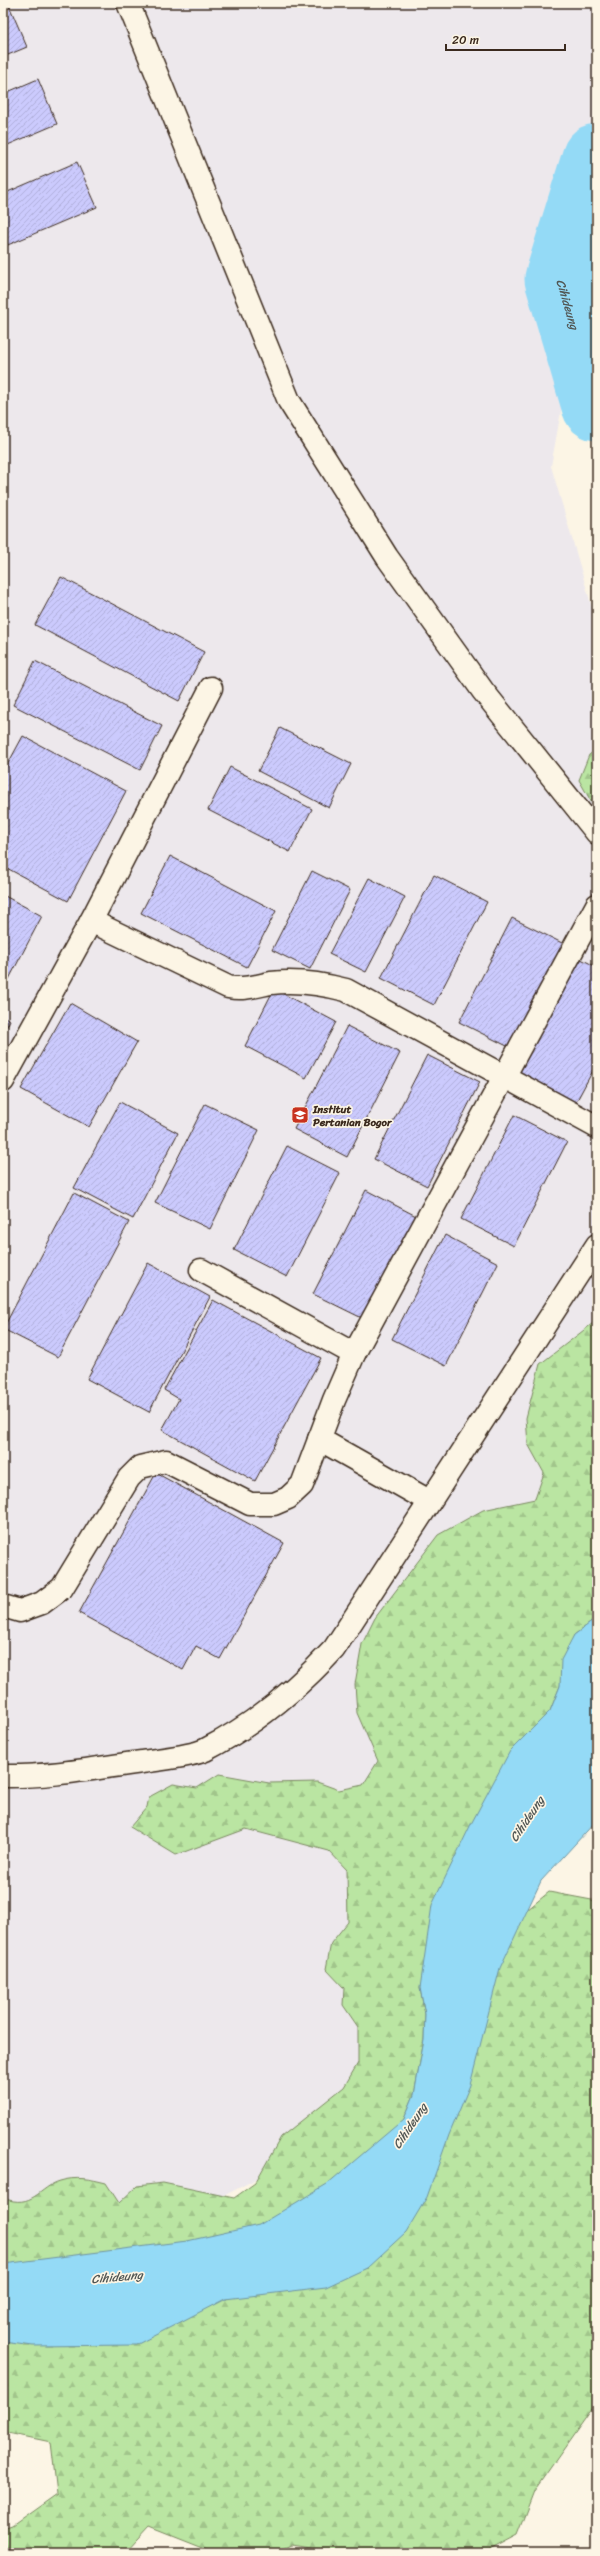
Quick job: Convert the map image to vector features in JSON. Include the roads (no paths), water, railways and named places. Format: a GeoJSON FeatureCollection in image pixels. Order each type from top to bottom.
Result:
{"type":"FeatureCollection","features":[{"type":"Feature","properties":{"kind":"lane"},"geometry":{"type":"LineString","coordinates":[[128,3],[289,401],[387,557],[483,691],[597,833]]}},
{"type":"Feature","properties":{"kind":"lane"},"geometry":{"type":"LineString","coordinates":[[3,1081],[91,921],[211,688]]}},
{"type":"Feature","properties":{"kind":"lane"},"geometry":{"type":"LineString","coordinates":[[3,1606],[20,1611],[42,1603],[62,1588],[129,1478],[140,1466],[166,1461],[250,1504],[274,1504],[288,1498],[302,1485],[354,1354],[597,905]]}},
{"type":"Feature","properties":{"kind":"lane"},"geometry":{"type":"LineString","coordinates":[[91,921],[228,987],[243,990],[272,983],[294,983],[324,985],[346,990],[597,1127]]}},
{"type":"Feature","properties":{"kind":"lane"},"geometry":{"type":"LineString","coordinates":[[3,1776],[37,1777],[159,1760],[203,1750],[252,1721],[305,1680],[334,1649],[597,1245]]}},
{"type":"Feature","properties":{"kind":"lane"},"geometry":{"type":"LineString","coordinates":[[201,1270],[354,1354]]}},
{"type":"Feature","properties":{"kind":"lane"},"geometry":{"type":"LineString","coordinates":[[319,1439],[429,1501]]}},
{"type":"Feature","properties":{"kind":"water"},"geometry":{"type":"Polygon","coordinates":[[[597,1618],[597,1820],[541,1881],[500,1968],[470,2085],[449,2135],[427,2197],[406,2232],[367,2268],[326,2287],[225,2299],[136,2345],[33,2346],[3,2342],[3,2264],[187,2241],[259,2225],[327,2184],[404,2119],[414,2095],[424,2040],[425,2014],[420,1988],[432,1905],[471,1824],[510,1751],[550,1711],[560,1686],[561,1660],[574,1635],[597,1618]]]}},
{"type":"Feature","properties":{"kind":"waterway","name":"Cihideung"},"geometry":{"type":"LineString","coordinates":[[597,159],[560,279],[597,405]]}},
{"type":"Feature","properties":{"kind":"place","name":"Institut Pertanian Bogor"},"geometry":{"type":"Point","coordinates":[300,1115]}}]}
